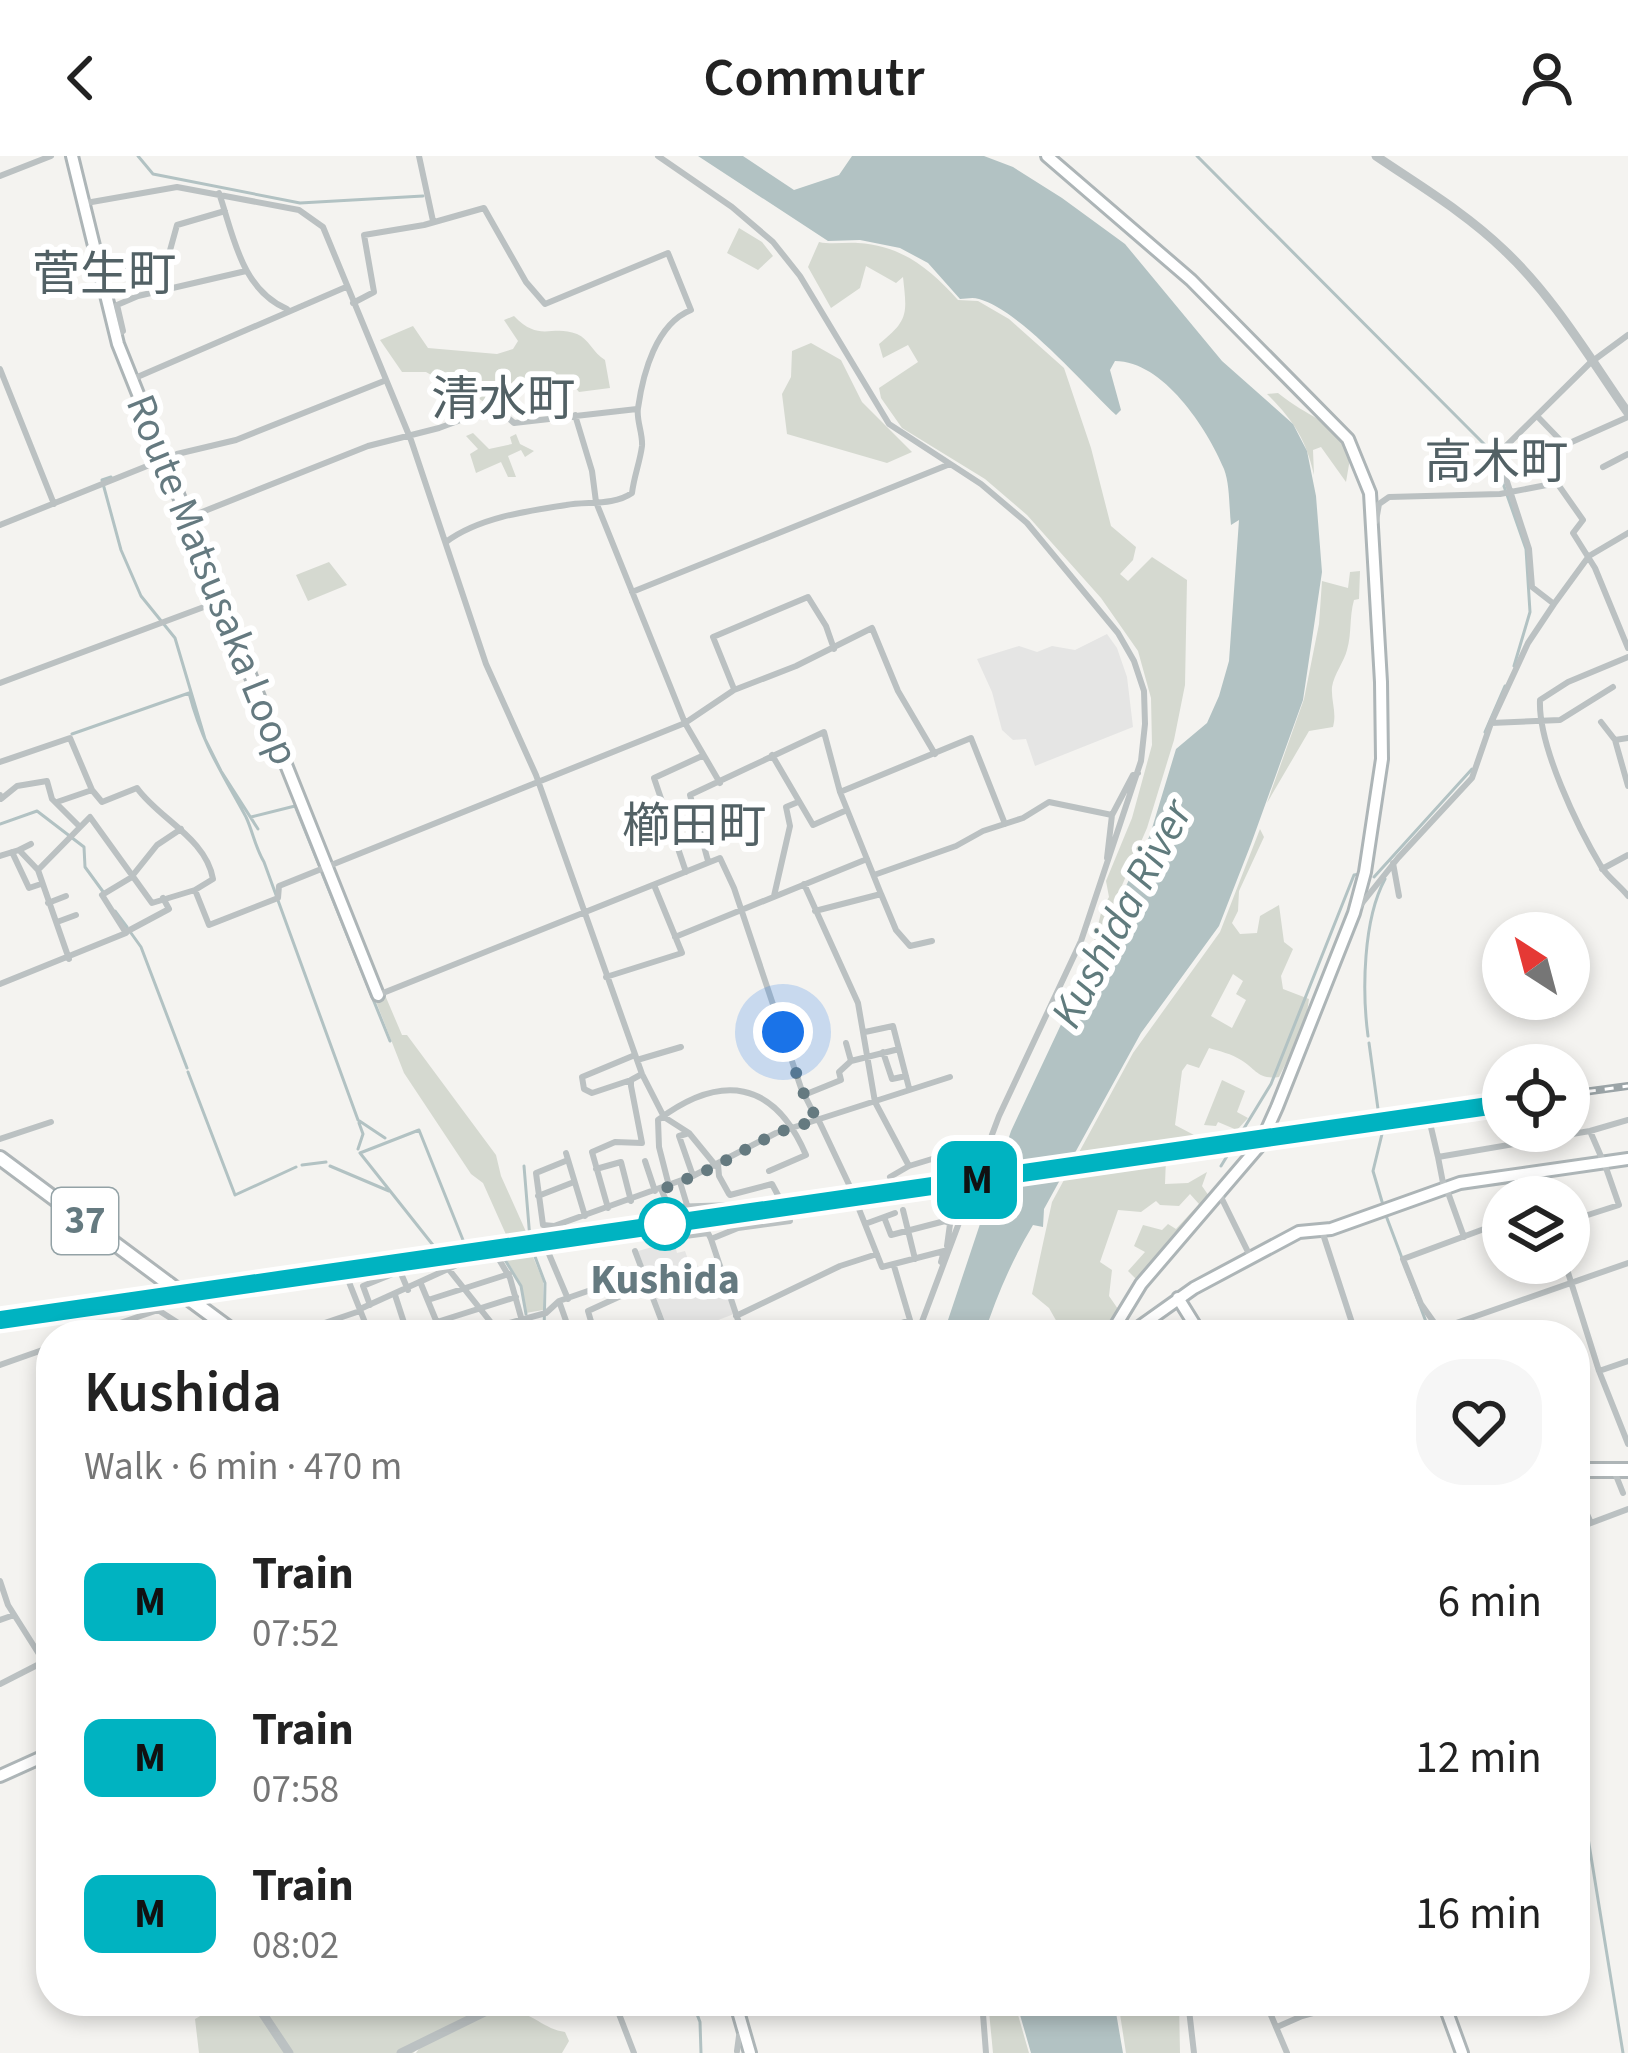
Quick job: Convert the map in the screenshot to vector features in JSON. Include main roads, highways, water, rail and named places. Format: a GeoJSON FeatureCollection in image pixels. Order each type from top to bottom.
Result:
{"type":"FeatureCollection","features":[{"type":"Feature","properties":{"kind":"main road","name":"Route Matsusaka Loop"},"geometry":{"type":"LineString","coordinates":[[72,156],[115,334],[378,995]]}},
{"type":"Feature","properties":{"kind":"main road"},"geometry":{"type":"LineString","coordinates":[[1048,159],[1144,237],[1335,422],[1366,478],[1372,536],[1382,759],[1370,850],[1354,913],[1264,1138],[1142,1284],[1119,1320]]}},
{"type":"Feature","properties":{"kind":"main road","name":"37"},"geometry":{"type":"LineString","coordinates":[[0,1158],[218,1320]]}},
{"type":"Feature","properties":{"kind":"main road"},"geometry":{"type":"LineString","coordinates":[[1148,1320],[1178,1298],[1296,1233],[1322,1231],[1445,1188],[1628,1159]]}},
{"type":"Feature","properties":{"kind":"main road"},"geometry":{"type":"LineString","coordinates":[[1178,1298],[1192,1320]]}},
{"type":"Feature","properties":{"kind":"main road"},"geometry":{"type":"LineString","coordinates":[[1590,1470],[1621,1470]]}},
{"type":"Feature","properties":{"kind":"main road"},"geometry":{"type":"LineString","coordinates":[[0,1776],[36,1760]]}},
{"type":"Feature","properties":{"kind":"main road"},"geometry":{"type":"LineString","coordinates":[[740,2016],[744,2052]]}},
{"type":"Feature","properties":{"kind":"main road"},"geometry":{"type":"LineString","coordinates":[[1448,2016],[1462,2053]]}},
{"type":"Feature","properties":{"kind":"water","name":"Kushida River"},"geometry":{"type":"Polygon","coordinates":[[[698,156],[743,156],[794,190],[839,175],[852,156],[984,156],[1013,167],[1125,244],[1222,361],[1293,424],[1307,451],[1316,496],[1322,572],[1303,700],[1219,926],[1141,1033],[1044,1209],[1043,1227],[1033,1225],[1018,1252],[989,1320],[948,1320],[1011,1131],[1150,835],[1176,749],[1207,723],[1219,696],[1229,661],[1239,520],[1231,525],[1226,475],[1207,435],[1181,400],[1150,372],[1115,361],[1110,370],[1121,410],[1116,415],[1032,333],[995,306],[976,298],[960,299],[928,263],[900,248],[860,240],[828,241],[698,156]]]}},
{"type":"Feature","properties":{"kind":"water"},"geometry":{"type":"Polygon","coordinates":[[[1020,2016],[1117,2016],[1123,2053],[1031,2053],[1020,2016]]]}},
{"type":"Feature","properties":{"kind":"waterway"},"geometry":{"type":"LineString","coordinates":[[138,156],[153,174],[300,203],[423,196]]}},
{"type":"Feature","properties":{"kind":"waterway"},"geometry":{"type":"LineString","coordinates":[[1197,156],[1492,452],[1526,549],[1530,612],[1514,666]]}},
{"type":"Feature","properties":{"kind":"waterway"},"geometry":{"type":"LineString","coordinates":[[111,477],[102,480],[121,550],[141,596],[175,638],[205,739],[258,829]]}},
{"type":"Feature","properties":{"kind":"waterway"},"geometry":{"type":"LineString","coordinates":[[1485,732],[1505,686]]}},
{"type":"Feature","properties":{"kind":"waterway"},"geometry":{"type":"LineString","coordinates":[[72,734],[189,693],[207,743],[264,862],[358,1120],[385,1138]]}},
{"type":"Feature","properties":{"kind":"waterway"},"geometry":{"type":"LineString","coordinates":[[1374,877],[1472,769]]}},
{"type":"Feature","properties":{"kind":"waterway"},"geometry":{"type":"LineString","coordinates":[[251,817],[295,806],[319,865]]}},
{"type":"Feature","properties":{"kind":"waterway"},"geometry":{"type":"LineString","coordinates":[[0,824],[37,811],[84,847],[85,867],[104,893]]}},
{"type":"Feature","properties":{"kind":"waterway"},"geometry":{"type":"LineString","coordinates":[[322,873],[390,1041]]}},
{"type":"Feature","properties":{"kind":"waterway"},"geometry":{"type":"LineString","coordinates":[[1221,1166],[1271,1084],[1354,875],[1360,874]]}},
{"type":"Feature","properties":{"kind":"waterway"},"geometry":{"type":"LineString","coordinates":[[1368,1036],[1366,956],[1372,914],[1385,879]]}},
{"type":"Feature","properties":{"kind":"waterway"},"geometry":{"type":"LineString","coordinates":[[115,911],[127,927]]}},
{"type":"Feature","properties":{"kind":"waterway"},"geometry":{"type":"LineString","coordinates":[[131,933],[141,947],[187,1068]]}},
{"type":"Feature","properties":{"kind":"waterway"},"geometry":{"type":"LineString","coordinates":[[1369,1043],[1378,1109]]}},
{"type":"Feature","properties":{"kind":"waterway"},"geometry":{"type":"LineString","coordinates":[[188,1072],[235,1195],[296,1167]]}},
{"type":"Feature","properties":{"kind":"waterway"},"geometry":{"type":"LineString","coordinates":[[358,1149],[363,1134],[359,1123]]}},
{"type":"Feature","properties":{"kind":"waterway"},"geometry":{"type":"LineString","coordinates":[[448,1264],[360,1153],[419,1130],[465,1245],[493,1239],[496,1244]]}},
{"type":"Feature","properties":{"kind":"waterway"},"geometry":{"type":"LineString","coordinates":[[1382,1134],[1373,1171],[1383,1205]]}},
{"type":"Feature","properties":{"kind":"waterway"},"geometry":{"type":"LineString","coordinates":[[302,1165],[326,1162]]}},
{"type":"Feature","properties":{"kind":"waterway"},"geometry":{"type":"LineString","coordinates":[[330,1166],[389,1191]]}},
{"type":"Feature","properties":{"kind":"waterway"},"geometry":{"type":"LineString","coordinates":[[524,1166],[530,1239]]}},
{"type":"Feature","properties":{"kind":"waterway"},"geometry":{"type":"LineString","coordinates":[[1385,1213],[1425,1320]]}},
{"type":"Feature","properties":{"kind":"waterway"},"geometry":{"type":"LineString","coordinates":[[531,1246],[545,1283],[544,1320]]}},
{"type":"Feature","properties":{"kind":"waterway"},"geometry":{"type":"LineString","coordinates":[[499,1250],[521,1286],[526,1314]]}},
{"type":"Feature","properties":{"kind":"waterway"},"geometry":{"type":"LineString","coordinates":[[1590,1850],[1623,2053]]}},
{"type":"Feature","properties":{"kind":"waterway"},"geometry":{"type":"LineString","coordinates":[[698,2016],[701,2053]]}},
{"type":"Feature","properties":{"kind":"railway"},"geometry":{"type":"LineString","coordinates":[[1590,1091],[1628,1086]]}},
{"type":"Feature","properties":{"kind":"railway"},"geometry":{"type":"LineString","coordinates":[[0,1320],[1482,1107]]}},
{"type":"Feature","properties":{"kind":"train","name":"M"},"geometry":{"type":"LineString","coordinates":[[0,1320],[1482,1107]]}},
{"type":"Feature","properties":{"kind":"place","name":"Kushida"},"geometry":{"type":"Point","coordinates":[665,1224]}},
{"type":"Feature","properties":{"kind":"district","name":"菅生町"},"geometry":{"type":"Point","coordinates":[104,275]}},
{"type":"Feature","properties":{"kind":"district","name":"清水町"},"geometry":{"type":"Point","coordinates":[503,400]}},
{"type":"Feature","properties":{"kind":"district","name":"高木町"},"geometry":{"type":"Point","coordinates":[1496,463]}},
{"type":"Feature","properties":{"kind":"district","name":"櫛田町"},"geometry":{"type":"Point","coordinates":[694,827]}}]}
